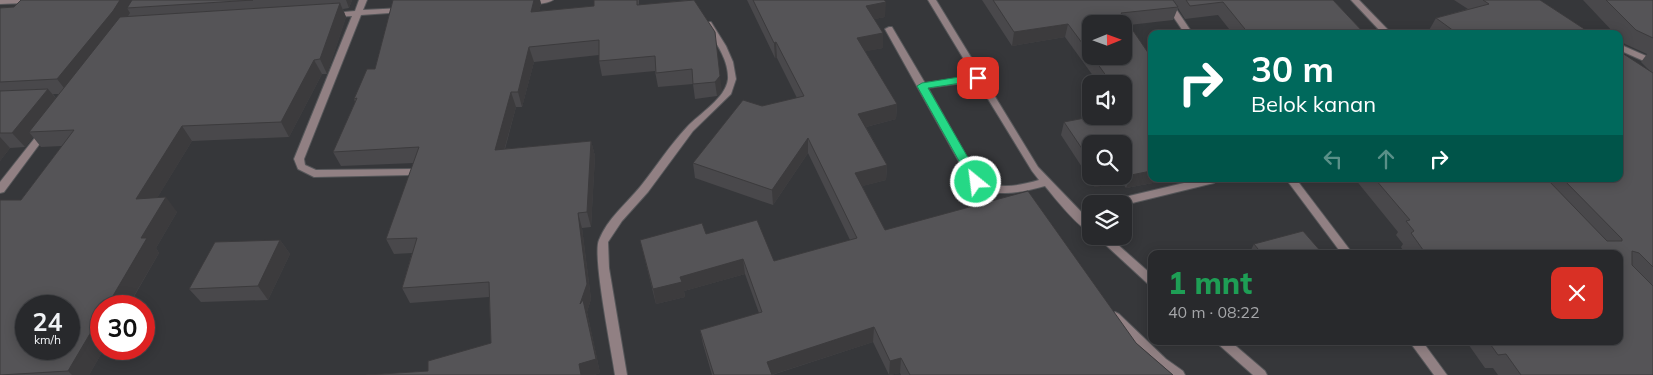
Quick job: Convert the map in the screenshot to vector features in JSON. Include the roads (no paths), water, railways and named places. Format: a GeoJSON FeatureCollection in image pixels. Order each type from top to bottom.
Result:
{"type":"FeatureCollection","features":[{"type":"Feature","properties":{"kind":"street"},"geometry":{"type":"LineString","coordinates":[[0,2],[52,0]]}},
{"type":"Feature","properties":{"kind":"street"},"geometry":{"type":"LineString","coordinates":[[363,0],[298,159],[301,167],[314,174],[411,172]]}},
{"type":"Feature","properties":{"kind":"street"},"geometry":{"type":"LineString","coordinates":[[522,2],[549,0]]}},
{"type":"Feature","properties":{"kind":"street"},"geometry":{"type":"LineString","coordinates":[[932,0],[1035,170],[1082,220]]}},
{"type":"Feature","properties":{"kind":"street"},"geometry":{"type":"LineString","coordinates":[[1166,0],[1186,30]]}},
{"type":"Feature","properties":{"kind":"street"},"geometry":{"type":"LineString","coordinates":[[1355,0],[1384,30]]}},
{"type":"Feature","properties":{"kind":"street"},"geometry":{"type":"LineString","coordinates":[[320,15],[417,10]]}},
{"type":"Feature","properties":{"kind":"street"},"geometry":{"type":"LineString","coordinates":[[621,375],[604,268],[603,242],[618,218],[644,189],[690,129],[727,94],[732,79],[729,62],[722,46],[703,15]]}},
{"type":"Feature","properties":{"kind":"street"},"geometry":{"type":"LineString","coordinates":[[889,29],[976,182],[983,187],[1008,191],[1046,182]]}},
{"type":"Feature","properties":{"kind":"street"},"geometry":{"type":"LineString","coordinates":[[1623,49],[1653,62]]}},
{"type":"Feature","properties":{"kind":"street"},"geometry":{"type":"LineString","coordinates":[[922,86],[978,78]]}},
{"type":"Feature","properties":{"kind":"street"},"geometry":{"type":"LineString","coordinates":[[0,189],[53,121]]}},
{"type":"Feature","properties":{"kind":"street"},"geometry":{"type":"LineString","coordinates":[[1132,199],[1202,182]]}},
{"type":"Feature","properties":{"kind":"street"},"geometry":{"type":"LineString","coordinates":[[1293,182],[1345,250]]}},
{"type":"Feature","properties":{"kind":"street"},"geometry":{"type":"LineString","coordinates":[[1111,245],[1148,277]]}},
{"type":"Feature","properties":{"kind":"street"},"geometry":{"type":"LineString","coordinates":[[1110,311],[1162,363],[1179,375]]}},
{"type":"Feature","properties":{"kind":"street"},"geometry":{"type":"LineString","coordinates":[[1227,345],[1261,375]]}},
{"type":"Feature","properties":{"kind":"street"},"geometry":{"type":"LineString","coordinates":[[1418,345],[1441,375]]}}]}
